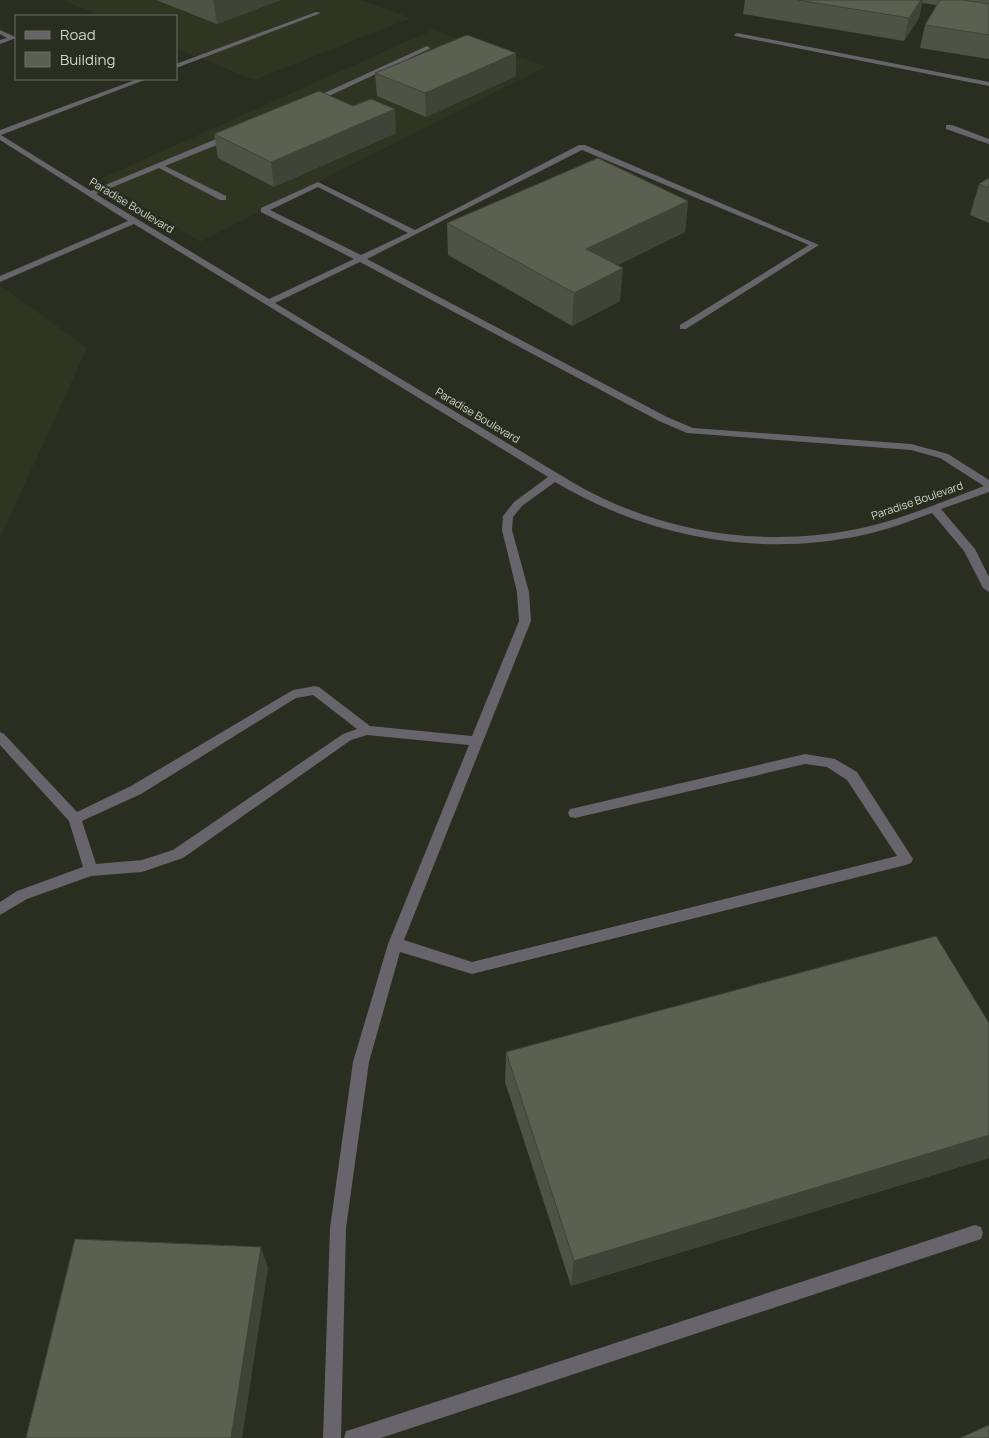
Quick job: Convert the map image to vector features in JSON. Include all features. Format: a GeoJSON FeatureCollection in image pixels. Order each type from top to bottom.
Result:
{"type":"FeatureCollection","features":[{"type":"Feature","properties":{"kind":"street"},"geometry":{"type":"LineString","coordinates":[[178,65],[318,13]]}},
{"type":"Feature","properties":{"kind":"street"},"geometry":{"type":"LineString","coordinates":[[0,32],[13,38],[0,42]]}},
{"type":"Feature","properties":{"kind":"street"},"geometry":{"type":"LineString","coordinates":[[737,35],[989,84]]}},
{"type":"Feature","properties":{"kind":"street"},"geometry":{"type":"LineString","coordinates":[[302,105],[427,48]]}},
{"type":"Feature","properties":{"kind":"street"},"geometry":{"type":"LineString","coordinates":[[0,133],[141,80]]}},
{"type":"Feature","properties":{"kind":"street"},"geometry":{"type":"LineString","coordinates":[[949,127],[988,140]]}},
{"type":"Feature","properties":{"kind":"street"},"geometry":{"type":"LineString","coordinates":[[90,194],[240,132]]}},
{"type":"Feature","properties":{"kind":"street","name":"Paradise Boulevard"},"geometry":{"type":"LineString","coordinates":[[0,137],[90,194],[555,477],[607,506],[657,524],[705,535],[763,541],[808,538],[861,531],[934,508],[989,486]]}},
{"type":"Feature","properties":{"kind":"street"},"geometry":{"type":"LineString","coordinates":[[269,302],[415,233],[582,147],[815,245],[683,327]]}},
{"type":"Feature","properties":{"kind":"street"},"geometry":{"type":"LineString","coordinates":[[160,166],[223,198]]}},
{"type":"Feature","properties":{"kind":"street"},"geometry":{"type":"LineString","coordinates":[[415,233],[318,184],[264,210],[361,259],[663,419],[691,431],[911,447],[944,456],[989,486]]}},
{"type":"Feature","properties":{"kind":"street"},"geometry":{"type":"LineString","coordinates":[[0,279],[135,221]]}},
{"type":"Feature","properties":{"kind":"street"},"geometry":{"type":"LineString","coordinates":[[332,1438],[338,1228],[361,1062],[395,944],[525,621],[524,592],[507,530],[508,516],[518,504],[555,477]]}},
{"type":"Feature","properties":{"kind":"street"},"geometry":{"type":"LineString","coordinates":[[934,508],[969,549],[989,588]]}},
{"type":"Feature","properties":{"kind":"street"},"geometry":{"type":"LineString","coordinates":[[75,819],[136,790],[293,694],[315,690],[367,730]]}},
{"type":"Feature","properties":{"kind":"street"},"geometry":{"type":"LineString","coordinates":[[0,909],[22,895],[91,870],[142,866],[178,854],[347,737],[367,730],[477,741]]}},
{"type":"Feature","properties":{"kind":"street"},"geometry":{"type":"LineString","coordinates":[[0,736],[75,819],[91,870]]}},
{"type":"Feature","properties":{"kind":"street"},"geometry":{"type":"LineString","coordinates":[[395,944],[472,968],[906,859],[852,776],[830,762],[806,759],[575,813]]}},
{"type":"Feature","properties":{"kind":"street"},"geometry":{"type":"LineString","coordinates":[[353,1438],[975,1233]]}},
{"type":"Feature","properties":{"kind":"shaded area"},"geometry":{"type":"Polygon","coordinates":[[[62,0],[361,0],[411,18],[254,80],[178,49],[178,15],[99,15],[62,0]]]}},
{"type":"Feature","properties":{"kind":"shaded area"},"geometry":{"type":"Polygon","coordinates":[[[432,30],[547,66],[200,242],[100,179],[432,30]]]}},
{"type":"Feature","properties":{"kind":"shaded area"},"geometry":{"type":"Polygon","coordinates":[[[0,285],[87,348],[0,538],[0,285]]]}},
{"type":"Feature","properties":{"kind":"building"},"geometry":{"type":"Polygon","coordinates":[[[798,0],[921,0],[909,18],[798,0]]]}},
{"type":"Feature","properties":{"kind":"building"},"geometry":{"type":"Polygon","coordinates":[[[940,0],[963,0],[989,4],[989,35],[925,25],[940,0]]]}},
{"type":"Feature","properties":{"kind":"building"},"geometry":{"type":"Polygon","coordinates":[[[467,35],[516,53],[425,93],[375,73],[467,35]]]}},
{"type":"Feature","properties":{"kind":"building"},"geometry":{"type":"Polygon","coordinates":[[[319,91],[353,106],[371,99],[395,109],[271,162],[214,134],[319,91]]]}},
{"type":"Feature","properties":{"kind":"building"},"geometry":{"type":"Polygon","coordinates":[[[598,158],[688,201],[586,249],[623,268],[574,293],[447,223],[598,158]]]}},
{"type":"Feature","properties":{"kind":"building"},"geometry":{"type":"Polygon","coordinates":[[[989,178],[989,188],[979,184],[989,178]]]}},
{"type":"Feature","properties":{"kind":"building"},"geometry":{"type":"Polygon","coordinates":[[[936,936],[989,1023],[989,1135],[574,1261],[506,1052],[936,936]]]}},
{"type":"Feature","properties":{"kind":"building"},"geometry":{"type":"Polygon","coordinates":[[[75,1239],[261,1247],[231,1438],[26,1438],[75,1239]]]}},
{"type":"Feature","properties":{"kind":"building"},"geometry":{"type":"Polygon","coordinates":[[[989,1425],[989,1438],[960,1438],[989,1425]]]}}]}
